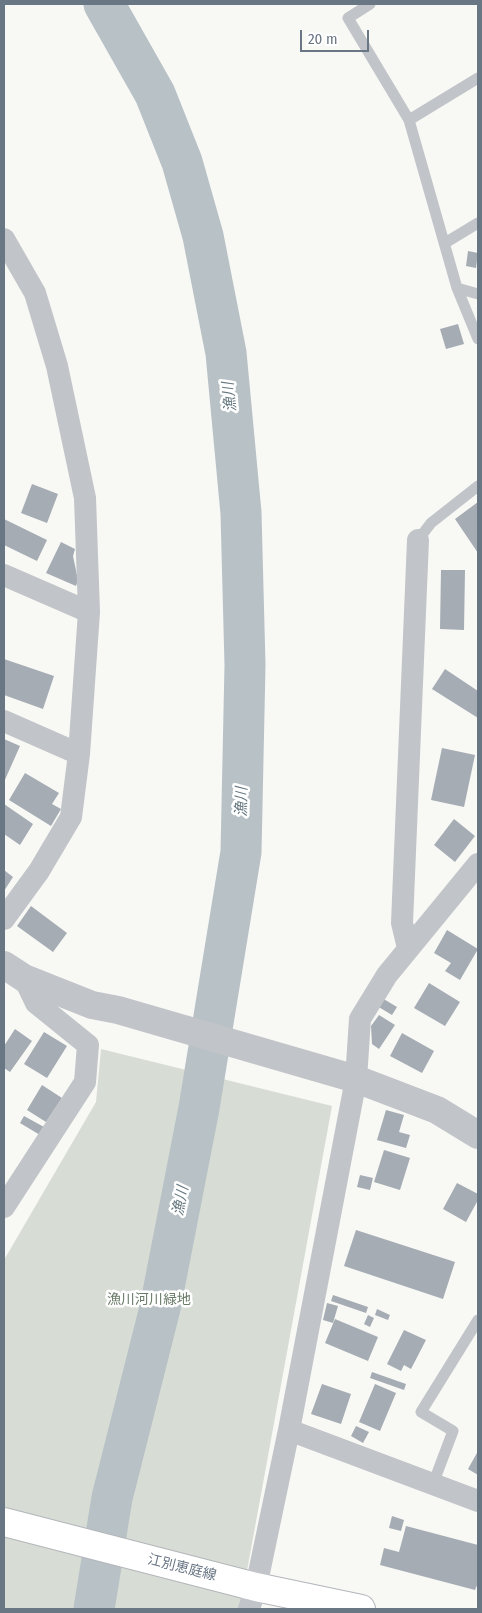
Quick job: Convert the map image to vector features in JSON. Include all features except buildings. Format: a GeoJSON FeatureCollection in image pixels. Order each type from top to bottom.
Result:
{"type":"FeatureCollection","features":[{"type":"Feature","properties":{"kind":"main road","name":"江別恵庭線"},"geometry":{"type":"LineString","coordinates":[[4,1522],[216,1577],[253,1598],[361,1609]]}},
{"type":"Feature","properties":{"kind":"street"},"geometry":{"type":"LineString","coordinates":[[4,239],[35,293],[57,366],[85,498],[89,612],[79,754],[71,817],[39,871],[4,920]]}},
{"type":"Feature","properties":{"kind":"street"},"geometry":{"type":"LineString","coordinates":[[408,948],[402,923],[418,540]]}},
{"type":"Feature","properties":{"kind":"street"},"geometry":{"type":"LineString","coordinates":[[4,575],[89,612]]}},
{"type":"Feature","properties":{"kind":"street"},"geometry":{"type":"LineString","coordinates":[[4,720],[79,754]]}},
{"type":"Feature","properties":{"kind":"street"},"geometry":{"type":"LineString","coordinates":[[253,1598],[289,1430],[356,1079],[360,1019],[387,975],[478,864]]}},
{"type":"Feature","properties":{"kind":"street"},"geometry":{"type":"LineString","coordinates":[[14,972],[92,1005],[118,1010],[356,1079],[437,1110],[478,1135]]}},
{"type":"Feature","properties":{"kind":"street"},"geometry":{"type":"LineString","coordinates":[[4,1207],[86,1082],[88,1045],[36,1004],[14,972]]}},
{"type":"Feature","properties":{"kind":"street"},"geometry":{"type":"LineString","coordinates":[[289,1430],[478,1501]]}},
{"type":"Feature","properties":{"kind":"lane"},"geometry":{"type":"LineString","coordinates":[[370,4],[348,18],[409,120],[457,288],[475,326],[478,339]]}},
{"type":"Feature","properties":{"kind":"lane"},"geometry":{"type":"LineString","coordinates":[[409,120],[478,78]]}},
{"type":"Feature","properties":{"kind":"lane"},"geometry":{"type":"LineString","coordinates":[[445,243],[478,223]]}},
{"type":"Feature","properties":{"kind":"lane"},"geometry":{"type":"LineString","coordinates":[[457,288],[478,294]]}},
{"type":"Feature","properties":{"kind":"lane"},"geometry":{"type":"LineString","coordinates":[[418,540],[431,523],[478,486]]}},
{"type":"Feature","properties":{"kind":"lane"},"geometry":{"type":"LineString","coordinates":[[434,1484],[453,1430],[421,1412],[478,1320]]}},
{"type":"Feature","properties":{"kind":"green space","name":"漁川河川緑地"},"geometry":{"type":"Polygon","coordinates":[[[101,1049],[332,1106],[240,1609],[4,1609],[4,1260],[96,1102],[101,1049]]]}},
{"type":"Feature","properties":{"kind":"waterway","name":"漁川"},"geometry":{"type":"LineString","coordinates":[[94,1609],[112,1498],[160,1308],[199,1108],[241,852],[245,665],[241,513],[226,353],[203,236],[182,162],[155,94],[104,4]]}}]}
